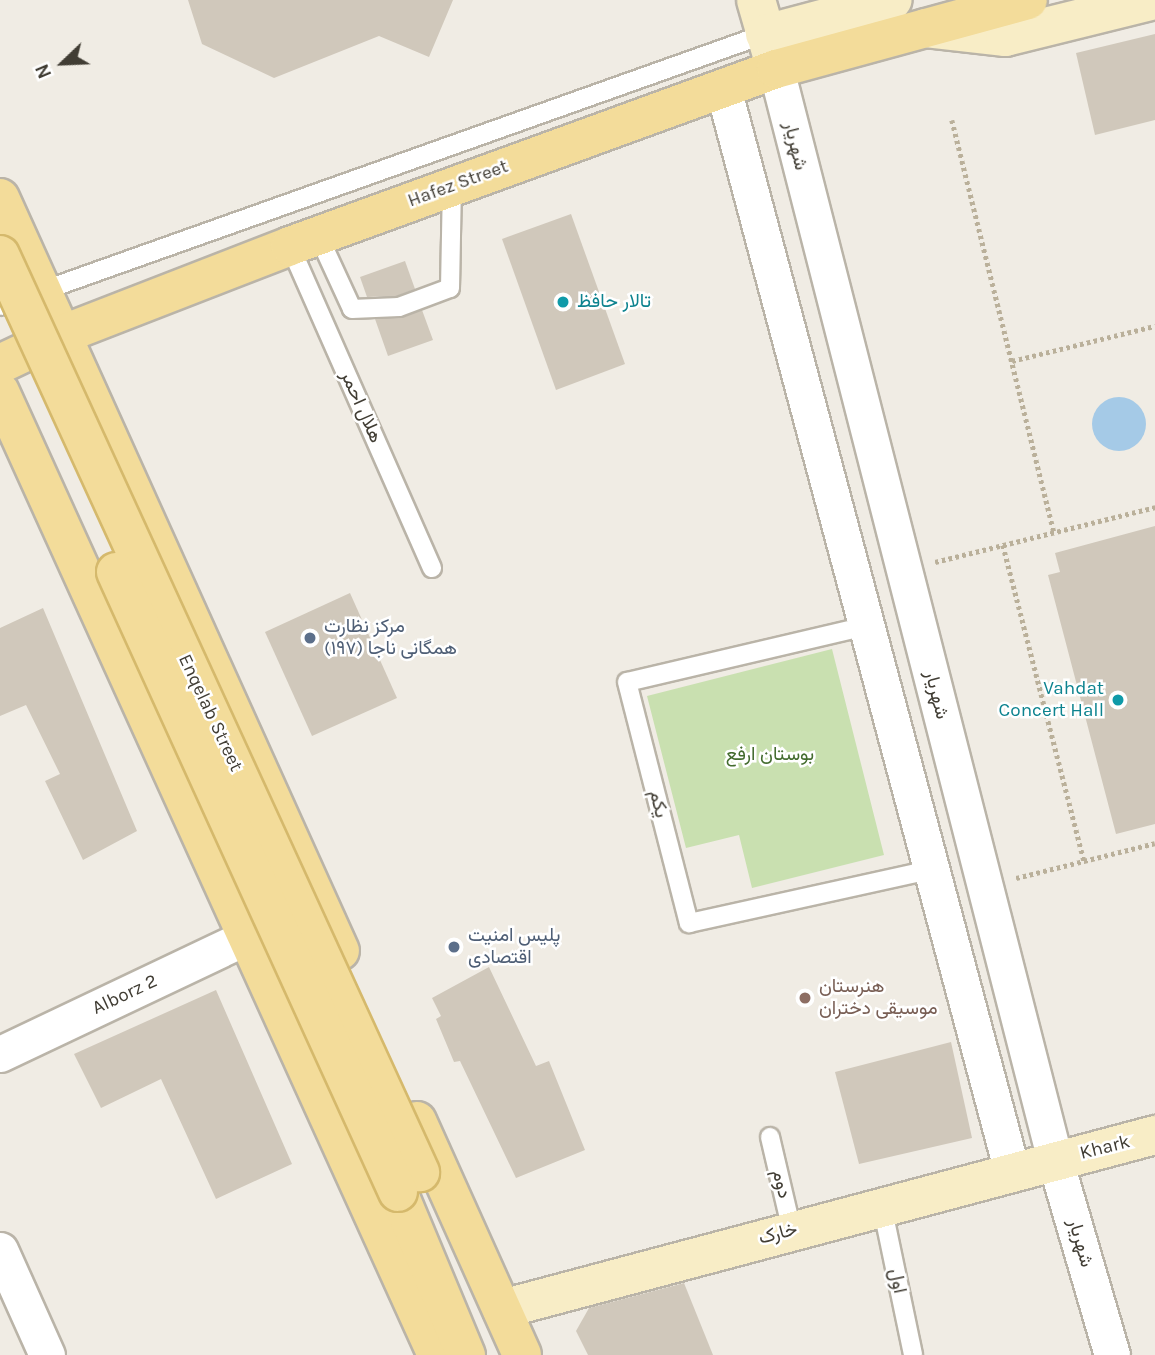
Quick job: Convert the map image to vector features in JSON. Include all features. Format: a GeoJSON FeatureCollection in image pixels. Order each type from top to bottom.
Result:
{"type":"FeatureCollection","features":[{"type":"Feature","properties":{"kind":"main road","name":"Hafez Street"},"geometry":{"type":"LineString","coordinates":[[0,364],[61,335],[304,241],[723,88],[766,34],[924,28],[1028,0]]}},
{"type":"Feature","properties":{"kind":"main road"},"geometry":{"type":"LineString","coordinates":[[0,198],[522,1355]]}},
{"type":"Feature","properties":{"kind":"main road","name":"Enqelab Street"},"geometry":{"type":"LineString","coordinates":[[0,255],[409,1182]]}},
{"type":"Feature","properties":{"kind":"main road","name":"Enqelab Street"},"geometry":{"type":"LineString","coordinates":[[0,318],[409,1182]]}},
{"type":"Feature","properties":{"kind":"main road"},"geometry":{"type":"LineString","coordinates":[[0,392],[437,1355]]}},
{"type":"Feature","properties":{"kind":"main road"},"geometry":{"type":"LineString","coordinates":[[106,628],[119,595],[133,584],[148,579],[172,581]]}},
{"type":"Feature","properties":{"kind":"main road"},"geometry":{"type":"LineString","coordinates":[[409,1182],[466,1355]]}},
{"type":"Feature","properties":{"kind":"main road"},"geometry":{"type":"LineString","coordinates":[[409,1182],[504,1355]]}},
{"type":"Feature","properties":{"kind":"street","name":"Hafez Street"},"geometry":{"type":"LineString","coordinates":[[766,34],[893,0]]}},
{"type":"Feature","properties":{"kind":"street","name":"Hafez Street"},"geometry":{"type":"LineString","coordinates":[[924,28],[1005,37],[1154,0]]}},
{"type":"Feature","properties":{"kind":"street","name":"شهریار"},"geometry":{"type":"LineString","coordinates":[[766,34],[1055,1160],[1112,1355]]}},
{"type":"Feature","properties":{"kind":"street"},"geometry":{"type":"LineString","coordinates":[[723,88],[1012,1172]]}},
{"type":"Feature","properties":{"kind":"street","name":"Alborz 2"},"geometry":{"type":"LineString","coordinates":[[0,1054],[249,936]]}},
{"type":"Feature","properties":{"kind":"street","name":"Khark"},"geometry":{"type":"LineString","coordinates":[[1055,1160],[1155,1135]]}},
{"type":"Feature","properties":{"kind":"street","name":"خارک"},"geometry":{"type":"LineString","coordinates":[[502,1309],[1055,1160]]}},
{"type":"Feature","properties":{"kind":"street"},"geometry":{"type":"LineString","coordinates":[[0,1250],[47,1355]]}},
{"type":"Feature","properties":{"kind":"lane"},"geometry":{"type":"LineString","coordinates":[[0,306],[41,288],[766,34]]}},
{"type":"Feature","properties":{"kind":"lane"},"geometry":{"type":"LineString","coordinates":[[304,241],[352,309],[399,307],[450,288],[452,187]]}},
{"type":"Feature","properties":{"kind":"lane","name":"هلال احمر"},"geometry":{"type":"LineString","coordinates":[[304,241],[432,568]]}},
{"type":"Feature","properties":{"kind":"lane","name":"یکم"},"geometry":{"type":"LineString","coordinates":[[866,626],[627,682],[689,923],[931,870]]}},
{"type":"Feature","properties":{"kind":"lane","name":"دوم"},"geometry":{"type":"LineString","coordinates":[[770,1137],[792,1231]]}},
{"type":"Feature","properties":{"kind":"lane","name":"اول"},"geometry":{"type":"LineString","coordinates":[[882,1206],[913,1355]]}},
{"type":"Feature","properties":{"kind":"path"},"geometry":{"type":"LineString","coordinates":[[952,120],[1054,533]]}},
{"type":"Feature","properties":{"kind":"path"},"geometry":{"type":"LineString","coordinates":[[1012,361],[1155,326]]}},
{"type":"Feature","properties":{"kind":"path"},"geometry":{"type":"LineString","coordinates":[[904,570],[1155,507]]}},
{"type":"Feature","properties":{"kind":"path"},"geometry":{"type":"LineString","coordinates":[[1003,545],[1084,861]]}},
{"type":"Feature","properties":{"kind":"path"},"geometry":{"type":"LineString","coordinates":[[985,886],[1155,843]]}},
{"type":"Feature","properties":{"kind":"green space","name":"بوستان ارفع"},"geometry":{"type":"Polygon","coordinates":[[[832,649],[884,855],[752,888],[739,835],[686,848],[647,696],[832,649]]]}},
{"type":"Feature","properties":{"kind":"water"},"geometry":{"type":"Polygon","coordinates":[[[1124,397],[1134,401],[1142,409],[1146,424],[1142,439],[1134,447],[1114,451],[1104,447],[1096,439],[1092,419],[1096,409],[1104,401],[1124,397]]]}},
{"type":"Feature","properties":{"kind":"building"},"geometry":{"type":"Polygon","coordinates":[[[188,0],[453,0],[429,57],[379,36],[274,78],[202,44],[188,0]]]}},
{"type":"Feature","properties":{"kind":"building"},"geometry":{"type":"Polygon","coordinates":[[[1155,34],[1155,120],[1095,135],[1076,53],[1155,34]]]}},
{"type":"Feature","properties":{"kind":"building","name":"تالار حافظ"},"geometry":{"type":"Polygon","coordinates":[[[571,214],[625,364],[556,390],[502,239],[571,214]]]}},
{"type":"Feature","properties":{"kind":"building"},"geometry":{"type":"Polygon","coordinates":[[[405,261],[415,289],[397,296],[367,297],[360,277],[405,261]]]}},
{"type":"Feature","properties":{"kind":"building"},"geometry":{"type":"Polygon","coordinates":[[[422,310],[433,340],[388,356],[375,319],[400,318],[422,310]]]}},
{"type":"Feature","properties":{"kind":"building","name":"Vahdat Concert Hall"},"geometry":{"type":"Polygon","coordinates":[[[1155,526],[1155,824],[1116,834],[1048,575],[1060,572],[1055,553],[1155,526]]]}},
{"type":"Feature","properties":{"kind":"building"},"geometry":{"type":"Polygon","coordinates":[[[350,593],[397,698],[312,736],[265,632],[350,593]]]}},
{"type":"Feature","properties":{"kind":"building"},"geometry":{"type":"Polygon","coordinates":[[[43,608],[137,831],[83,860],[45,781],[60,774],[26,705],[0,716],[0,628],[43,608]]]}},
{"type":"Feature","properties":{"kind":"building"},"geometry":{"type":"Polygon","coordinates":[[[489,967],[536,1066],[549,1061],[585,1150],[516,1178],[460,1061],[454,1062],[436,1019],[441,1016],[432,998],[489,967]]]}},
{"type":"Feature","properties":{"kind":"building"},"geometry":{"type":"Polygon","coordinates":[[[216,990],[292,1164],[216,1199],[161,1079],[101,1108],[74,1054],[216,990]]]}},
{"type":"Feature","properties":{"kind":"building"},"geometry":{"type":"Polygon","coordinates":[[[951,1042],[972,1138],[859,1164],[835,1072],[951,1042]]]}},
{"type":"Feature","properties":{"kind":"building"},"geometry":{"type":"Polygon","coordinates":[[[684,1283],[713,1355],[588,1355],[576,1331],[589,1308],[684,1283]]]}},
{"type":"Feature","properties":{"kind":"place","name":"تالار حافظ"},"geometry":{"type":"Point","coordinates":[563,302]}},
{"type":"Feature","properties":{"kind":"place","name":"مرکز نظارت همگانی ناجا (۱۹۷)"},"geometry":{"type":"Point","coordinates":[310,638]}},
{"type":"Feature","properties":{"kind":"place","name":"Vahdat Concert Hall"},"geometry":{"type":"Point","coordinates":[1118,700]}},
{"type":"Feature","properties":{"kind":"place","name":"پلیس امنیت اقتصادی"},"geometry":{"type":"Point","coordinates":[454,947]}},
{"type":"Feature","properties":{"kind":"place","name":"هنرستان موسیقی دختران"},"geometry":{"type":"Point","coordinates":[805,998]}}]}
